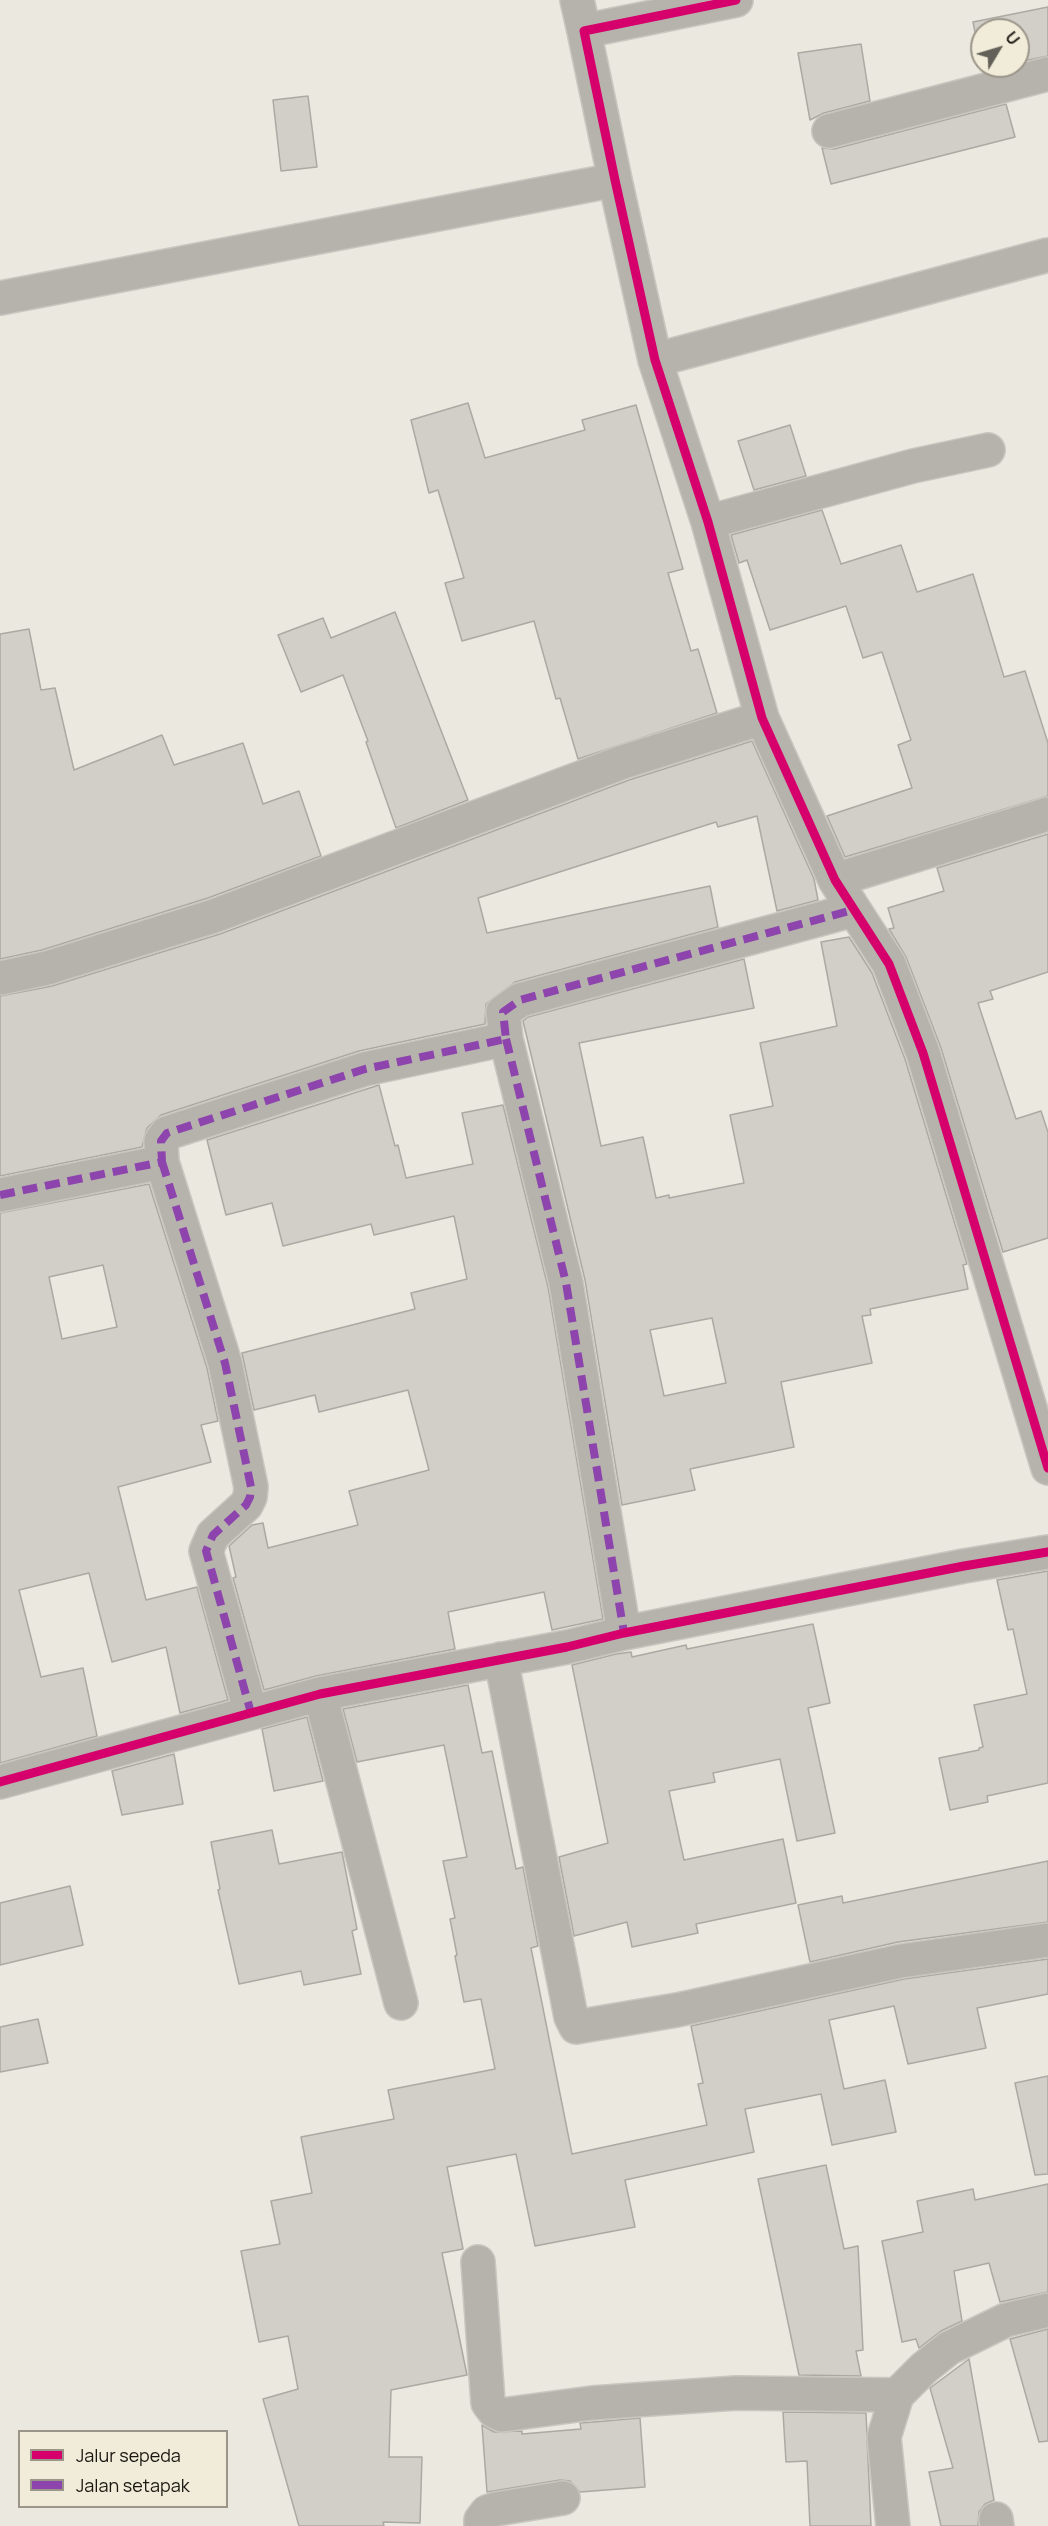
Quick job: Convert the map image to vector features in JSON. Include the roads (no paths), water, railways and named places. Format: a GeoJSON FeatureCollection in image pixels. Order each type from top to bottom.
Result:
{"type":"FeatureCollection","features":[{"type":"Feature","properties":{"kind":"street"},"geometry":{"type":"LineString","coordinates":[[736,0],[581,16],[655,360],[708,522],[762,718],[835,880],[853,910],[870,931],[889,964],[923,1053],[1048,1468]]}},
{"type":"Feature","properties":{"kind":"street"},"geometry":{"type":"LineString","coordinates":[[829,131],[1048,74]]}},
{"type":"Feature","properties":{"kind":"street"},"geometry":{"type":"LineString","coordinates":[[0,298],[615,180]]}},
{"type":"Feature","properties":{"kind":"street"},"geometry":{"type":"LineString","coordinates":[[655,360],[1048,255]]}},
{"type":"Feature","properties":{"kind":"street"},"geometry":{"type":"LineString","coordinates":[[708,522],[913,466],[988,450]]}},
{"type":"Feature","properties":{"kind":"street"},"geometry":{"type":"LineString","coordinates":[[0,978],[64,964],[214,916],[623,762],[762,718]]}},
{"type":"Feature","properties":{"kind":"street"},"geometry":{"type":"LineString","coordinates":[[835,880],[1048,814]]}},
{"type":"Feature","properties":{"kind":"street"},"geometry":{"type":"LineString","coordinates":[[624,1633],[566,1282],[506,1039],[503,1012],[519,1000],[853,910]]}},
{"type":"Feature","properties":{"kind":"street"},"geometry":{"type":"LineString","coordinates":[[251,1713],[206,1551],[213,1535],[246,1505],[250,1497],[251,1486],[225,1363],[162,1162],[161,1142],[167,1133],[365,1069],[506,1039]]}},
{"type":"Feature","properties":{"kind":"street"},"geometry":{"type":"LineString","coordinates":[[0,1195],[162,1162]]}},
{"type":"Feature","properties":{"kind":"street"},"geometry":{"type":"LineString","coordinates":[[0,1782],[320,1694],[567,1647],[624,1633],[964,1566],[1048,1552]]}},
{"type":"Feature","properties":{"kind":"street"},"geometry":{"type":"LineString","coordinates":[[501,1659],[571,2017],[576,2026],[677,2010],[901,1961],[1048,1940]]}},
{"type":"Feature","properties":{"kind":"street"},"geometry":{"type":"LineString","coordinates":[[320,1694],[401,2003]]}},
{"type":"Feature","properties":{"kind":"street"},"geometry":{"type":"LineString","coordinates":[[478,2262],[488,2403],[494,2411],[502,2415],[592,2403],[736,2393],[897,2395]]}},
{"type":"Feature","properties":{"kind":"street"},"geometry":{"type":"LineString","coordinates":[[893,2526],[884,2437],[897,2395],[924,2368],[949,2348],[1006,2320],[1048,2310]]}},
{"type":"Feature","properties":{"kind":"street"},"geometry":{"type":"LineString","coordinates":[[481,2526],[481,2520],[487,2512],[563,2498]]}}]}
